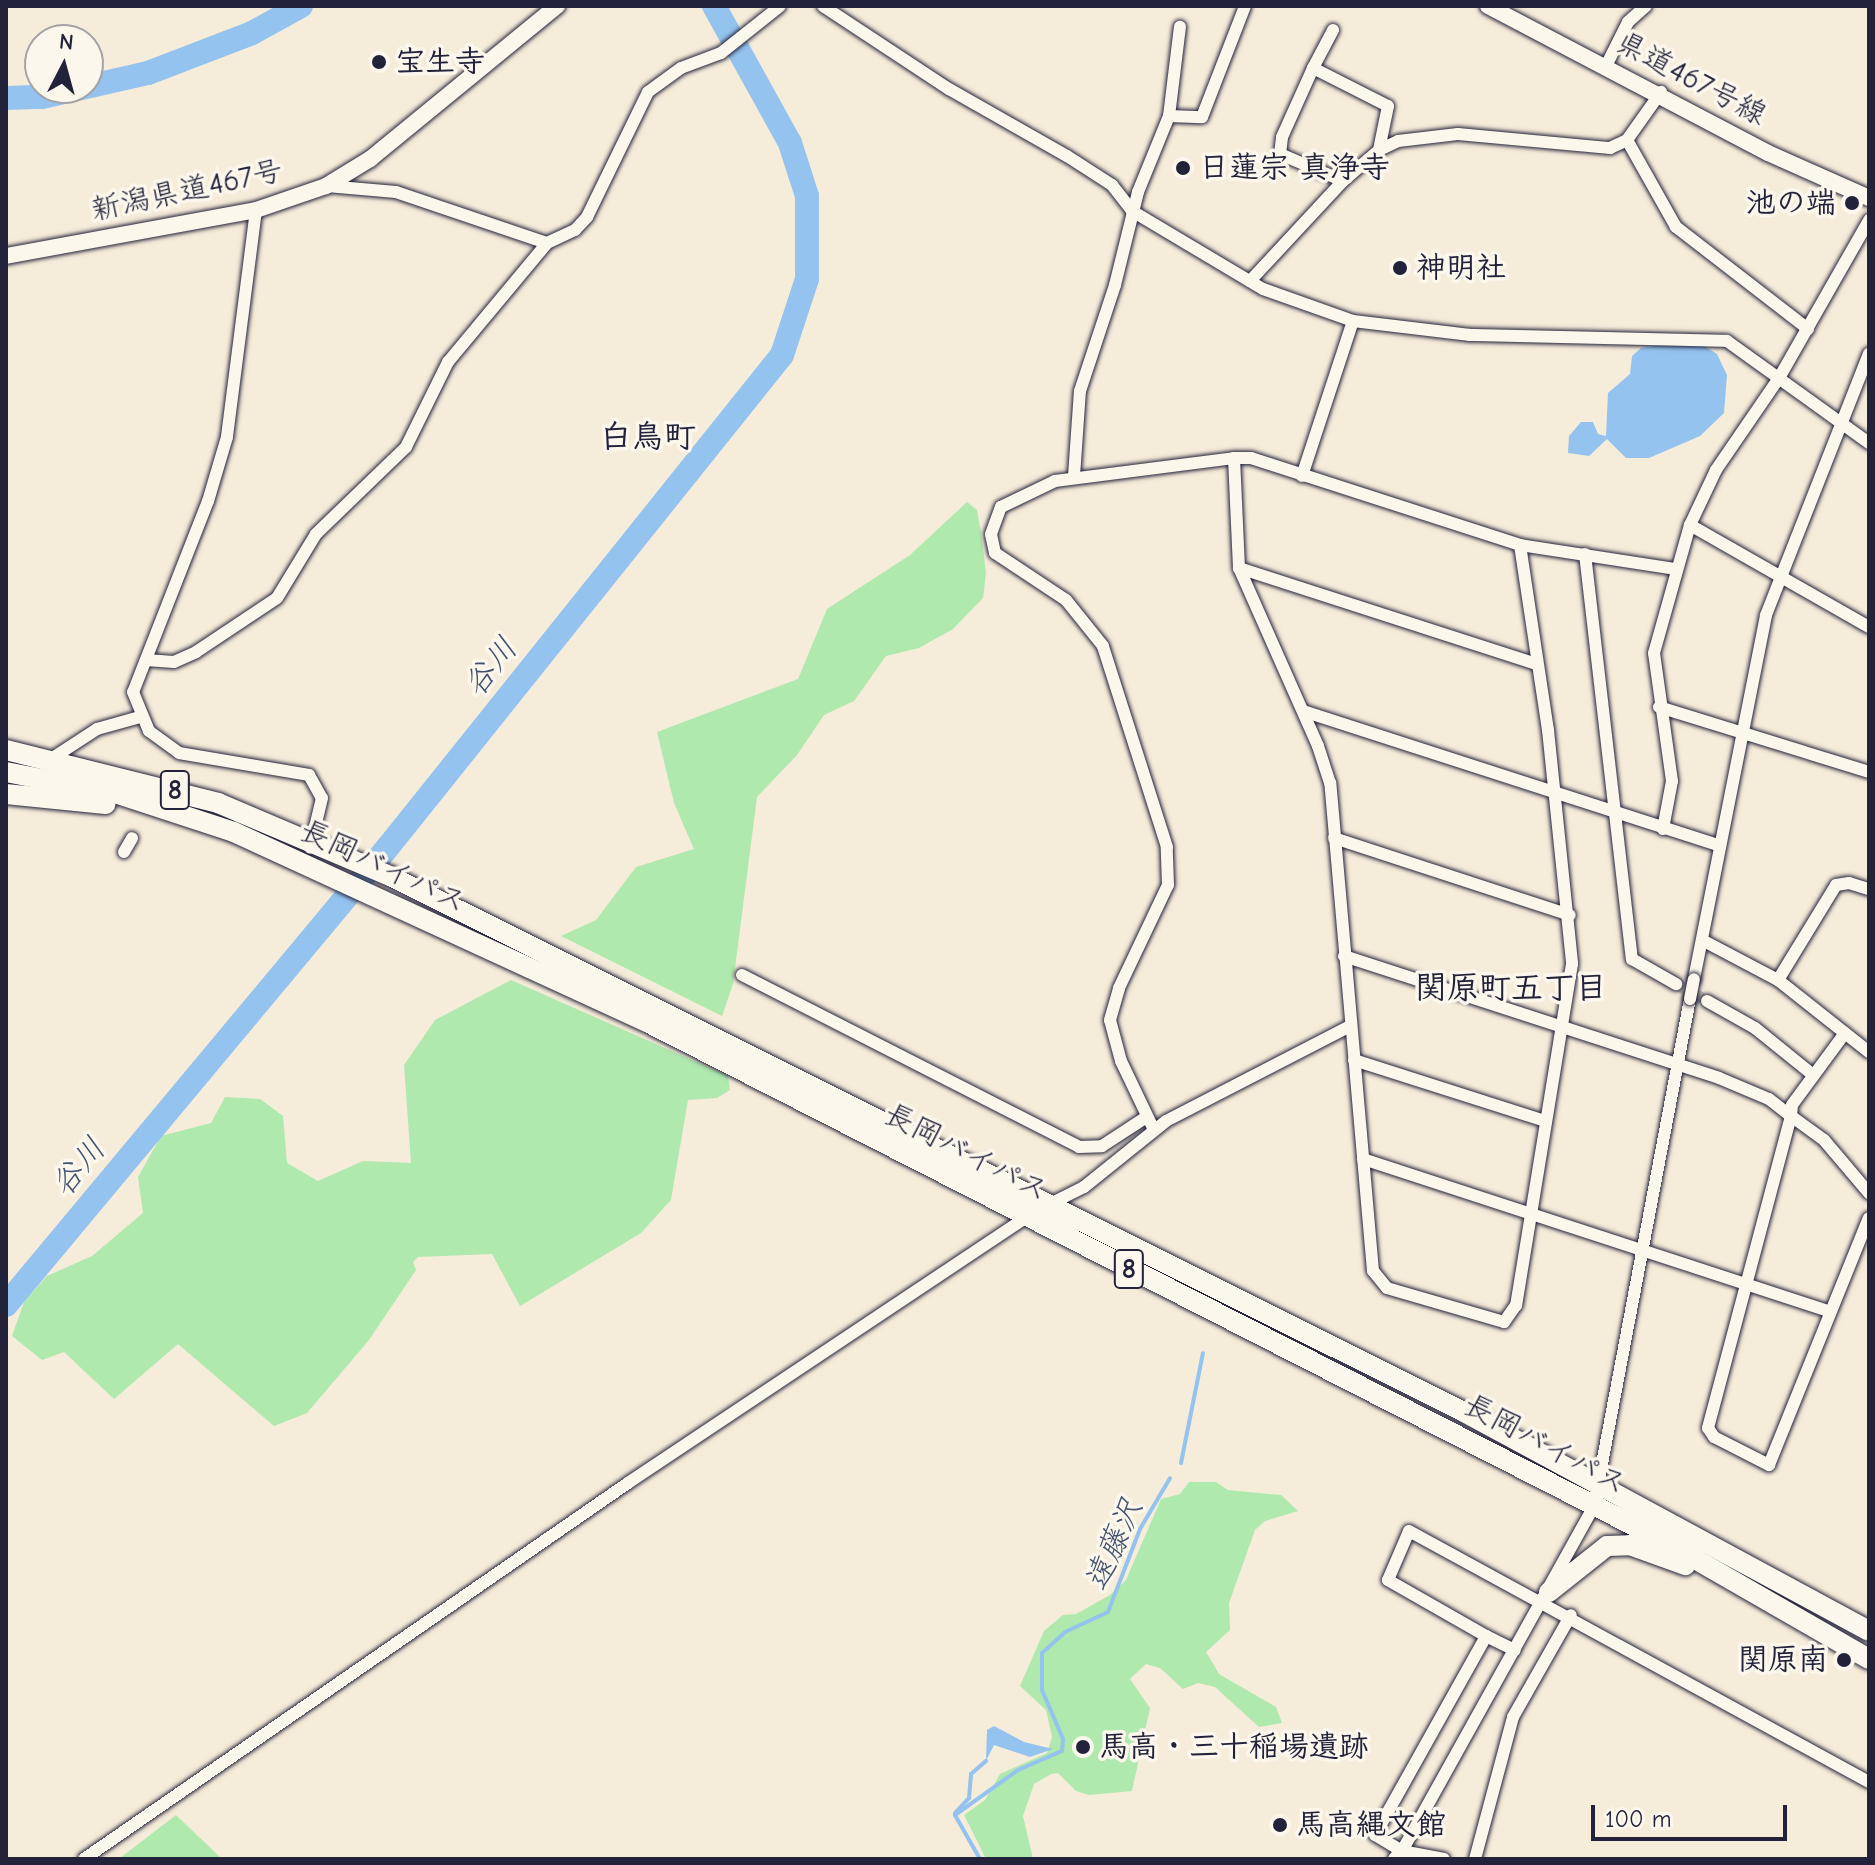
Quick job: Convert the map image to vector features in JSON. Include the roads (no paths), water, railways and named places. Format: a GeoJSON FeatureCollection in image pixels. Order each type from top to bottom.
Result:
{"type":"FeatureCollection","features":[{"type":"Feature","properties":{"kind":"highway","name":"長岡バイパス"},"geometry":{"type":"LineString","coordinates":[[6,750],[218,803],[392,877],[1601,1484],[1869,1631]]}},
{"type":"Feature","properties":{"kind":"highway","name":"長岡バイパス"},"geometry":{"type":"LineString","coordinates":[[6,772],[118,794],[234,832],[327,872],[647,1022],[1594,1506],[1869,1659]]}},
{"type":"Feature","properties":{"kind":"highway"},"geometry":{"type":"LineString","coordinates":[[10,799],[113,805],[234,832]]}},
{"type":"Feature","properties":{"kind":"highway"},"geometry":{"type":"LineString","coordinates":[[1546,1596],[1598,1549],[1619,1544],[1643,1548],[1748,1589]]}},
{"type":"Feature","properties":{"kind":"main road","name":"新潟県道467号"},"geometry":{"type":"LineString","coordinates":[[6,256],[256,210],[326,186],[370,159],[557,6]]}},
{"type":"Feature","properties":{"kind":"main road","name":"県道467号線"},"geometry":{"type":"LineString","coordinates":[[1488,6],[1661,92],[1768,153],[1869,198]]}},
{"type":"Feature","properties":{"kind":"street"},"geometry":{"type":"LineString","coordinates":[[146,660],[174,662],[196,652],[277,598],[316,534],[406,447],[448,362],[547,243],[575,230],[595,205],[648,92],[681,68],[721,53],[780,6]]}},
{"type":"Feature","properties":{"kind":"street"},"geometry":{"type":"LineString","coordinates":[[823,6],[949,89],[1101,177],[1132,211],[1250,281],[1353,321],[1543,339],[1713,338],[1727,341],[1869,443]]}},
{"type":"Feature","properties":{"kind":"street"},"geometry":{"type":"LineString","coordinates":[[1169,116],[1202,117],[1245,6]]}},
{"type":"Feature","properties":{"kind":"street"},"geometry":{"type":"LineString","coordinates":[[1607,64],[1628,22],[1646,6]]}},
{"type":"Feature","properties":{"kind":"street"},"geometry":{"type":"LineString","coordinates":[[1074,476],[1080,391],[1115,285],[1132,211],[1169,116],[1180,27]]}},
{"type":"Feature","properties":{"kind":"street"},"geometry":{"type":"LineString","coordinates":[[1333,30],[1282,137],[1280,154],[1343,181]]}},
{"type":"Feature","properties":{"kind":"street"},"geometry":{"type":"LineString","coordinates":[[1313,68],[1388,106],[1379,150]]}},
{"type":"Feature","properties":{"kind":"street"},"geometry":{"type":"LineString","coordinates":[[1250,281],[1343,181],[1379,150],[1398,141],[1446,134],[1600,149],[1627,140],[1661,92]]}},
{"type":"Feature","properties":{"kind":"street"},"geometry":{"type":"LineString","coordinates":[[1627,140],[1676,227],[1808,329]]}},
{"type":"Feature","properties":{"kind":"street"},"geometry":{"type":"LineString","coordinates":[[326,186],[396,192],[547,243]]}},
{"type":"Feature","properties":{"kind":"street"},"geometry":{"type":"LineString","coordinates":[[256,210],[227,437],[208,501],[133,692],[140,717],[154,736],[179,753],[309,775],[322,798],[312,845]]}},
{"type":"Feature","properties":{"kind":"street"},"geometry":{"type":"LineString","coordinates":[[1663,829],[1672,781],[1659,707],[1654,653],[1675,569],[1690,525],[1716,470],[1779,378],[1869,220]]}},
{"type":"Feature","properties":{"kind":"street"},"geometry":{"type":"LineString","coordinates":[[1302,476],[1353,321]]}},
{"type":"Feature","properties":{"kind":"street"},"geometry":{"type":"LineString","coordinates":[[1399,1856],[1546,1596],[1594,1506],[1601,1484],[1739,732],[1781,573],[1839,422],[1869,354]]}},
{"type":"Feature","properties":{"kind":"street"},"geometry":{"type":"LineString","coordinates":[[1234,458],[1239,568],[1303,711],[1330,783],[1373,1271],[1387,1288],[1504,1322],[1516,1305],[1545,1121],[1564,1028],[1572,964],[1570,915],[1555,793],[1520,545]]}},
{"type":"Feature","properties":{"kind":"street"},"geometry":{"type":"LineString","coordinates":[[1154,1130],[1145,1118],[1115,1044],[1110,1020],[1119,988],[1168,885],[1167,847],[1103,646],[1066,600],[995,553],[991,534],[1001,507],[1074,476],[1213,465],[1234,458],[1251,458],[1520,545],[1675,569]]}},
{"type":"Feature","properties":{"kind":"street"},"geometry":{"type":"LineString","coordinates":[[1690,525],[1781,573],[1869,627]]}},
{"type":"Feature","properties":{"kind":"street"},"geometry":{"type":"LineString","coordinates":[[1585,554],[1632,959],[1676,984]]}},
{"type":"Feature","properties":{"kind":"street"},"geometry":{"type":"LineString","coordinates":[[1239,568],[1537,664]]}},
{"type":"Feature","properties":{"kind":"street"},"geometry":{"type":"LineString","coordinates":[[1659,707],[1868,769]]}},
{"type":"Feature","properties":{"kind":"street"},"geometry":{"type":"LineString","coordinates":[[1303,711],[1717,845]]}},
{"type":"Feature","properties":{"kind":"street"},"geometry":{"type":"LineString","coordinates":[[10,799],[30,776],[97,729],[140,717]]}},
{"type":"Feature","properties":{"kind":"street"},"geometry":{"type":"LineString","coordinates":[[124,852],[132,838]]}},
{"type":"Feature","properties":{"kind":"street"},"geometry":{"type":"LineString","coordinates":[[1334,838],[1570,915]]}},
{"type":"Feature","properties":{"kind":"street"},"geometry":{"type":"LineString","coordinates":[[1778,980],[1836,885],[1849,883],[1869,889]]}},
{"type":"Feature","properties":{"kind":"street"},"geometry":{"type":"LineString","coordinates":[[1702,940],[1778,980],[1869,1052]]}},
{"type":"Feature","properties":{"kind":"street"},"geometry":{"type":"LineString","coordinates":[[1344,956],[1746,1088],[1824,1140],[1869,1193]]}},
{"type":"Feature","properties":{"kind":"street"},"geometry":{"type":"LineString","coordinates":[[742,975],[1079,1147],[1102,1146],[1145,1118]]}},
{"type":"Feature","properties":{"kind":"street"},"geometry":{"type":"LineString","coordinates":[[1707,1001],[1755,1028],[1813,1075]]}},
{"type":"Feature","properties":{"kind":"street"},"geometry":{"type":"LineString","coordinates":[[84,1859],[628,1483],[1026,1217],[1084,1187],[1154,1130],[1350,1026]]}},
{"type":"Feature","properties":{"kind":"street"},"geometry":{"type":"LineString","coordinates":[[1845,1033],[1792,1105],[1708,1428],[1714,1437],[1769,1465],[1869,1218]]}},
{"type":"Feature","properties":{"kind":"street"},"geometry":{"type":"LineString","coordinates":[[1354,1060],[1545,1121]]}},
{"type":"Feature","properties":{"kind":"street"},"geometry":{"type":"LineString","coordinates":[[1363,1159],[1830,1312]]}},
{"type":"Feature","properties":{"kind":"street"},"geometry":{"type":"LineString","coordinates":[[1515,1650],[1388,1580],[1409,1531],[1546,1596],[1571,1615],[1869,1782]]}},
{"type":"Feature","properties":{"kind":"street"},"geometry":{"type":"LineString","coordinates":[[1475,1859],[1513,1717],[1571,1615]]}},
{"type":"Feature","properties":{"kind":"street"},"geometry":{"type":"LineString","coordinates":[[1444,1859],[1399,1856],[1375,1835],[1486,1636]]}},
{"type":"Feature","properties":{"kind":"water"},"geometry":{"type":"Polygon","coordinates":[[[1665,344],[1704,346],[1717,354],[1727,375],[1724,413],[1700,436],[1649,458],[1626,458],[1607,439],[1589,456],[1568,453],[1569,436],[1581,422],[1593,422],[1598,434],[1606,436],[1608,393],[1630,374],[1632,356],[1641,348],[1665,344]]]}},
{"type":"Feature","properties":{"kind":"water"},"geometry":{"type":"Polygon","coordinates":[[[994,1726],[1024,1742],[1053,1749],[1030,1757],[994,1745],[986,1761],[987,1730],[994,1726]]]}},
{"type":"Feature","properties":{"kind":"waterway"},"geometry":{"type":"LineString","coordinates":[[6,98],[42,97],[148,73],[252,33],[301,6]]}},
{"type":"Feature","properties":{"kind":"waterway","name":"谷川"},"geometry":{"type":"LineString","coordinates":[[6,1305],[388,847],[782,355],[807,279],[807,196],[790,143],[714,6]]}},
{"type":"Feature","properties":{"kind":"waterway","name":"遠藤沢"},"geometry":{"type":"LineString","coordinates":[[1181,1463],[1203,1353]]}},
{"type":"Feature","properties":{"kind":"waterway","name":"遠藤沢"},"geometry":{"type":"LineString","coordinates":[[980,1859],[955,1815],[1018,1770],[1062,1751],[1063,1739],[1042,1690],[1042,1653],[1065,1632],[1108,1612],[1140,1529],[1170,1478]]}},
{"type":"Feature","properties":{"kind":"waterway"},"geometry":{"type":"LineString","coordinates":[[955,1813],[969,1798],[971,1774],[986,1761]]}},
{"type":"Feature","properties":{"kind":"tunnel"},"geometry":{"type":"LineString","coordinates":[[1676,984],[1707,1001]]}},
{"type":"Feature","properties":{"kind":"place","name":"宝生寺"},"geometry":{"type":"Point","coordinates":[379,62]}},
{"type":"Feature","properties":{"kind":"place","name":"日蓮宗 真浄寺"},"geometry":{"type":"Point","coordinates":[1183,168]}},
{"type":"Feature","properties":{"kind":"place","name":"池の端"},"geometry":{"type":"Point","coordinates":[1852,203]}},
{"type":"Feature","properties":{"kind":"place","name":"神明社"},"geometry":{"type":"Point","coordinates":[1400,268]}},
{"type":"Feature","properties":{"kind":"place","name":"関原南"},"geometry":{"type":"Point","coordinates":[1844,1660]}},
{"type":"Feature","properties":{"kind":"place","name":"馬高・三十稲場遺跡"},"geometry":{"type":"Point","coordinates":[1083,1747]}},
{"type":"Feature","properties":{"kind":"place","name":"馬高縄文館"},"geometry":{"type":"Point","coordinates":[1280,1825]}},
{"type":"Feature","properties":{"kind":"district","name":"白鳥町"},"geometry":{"type":"Point","coordinates":[648,437]}},
{"type":"Feature","properties":{"kind":"district","name":"関原町五丁目"},"geometry":{"type":"Point","coordinates":[1511,988]}}]}
